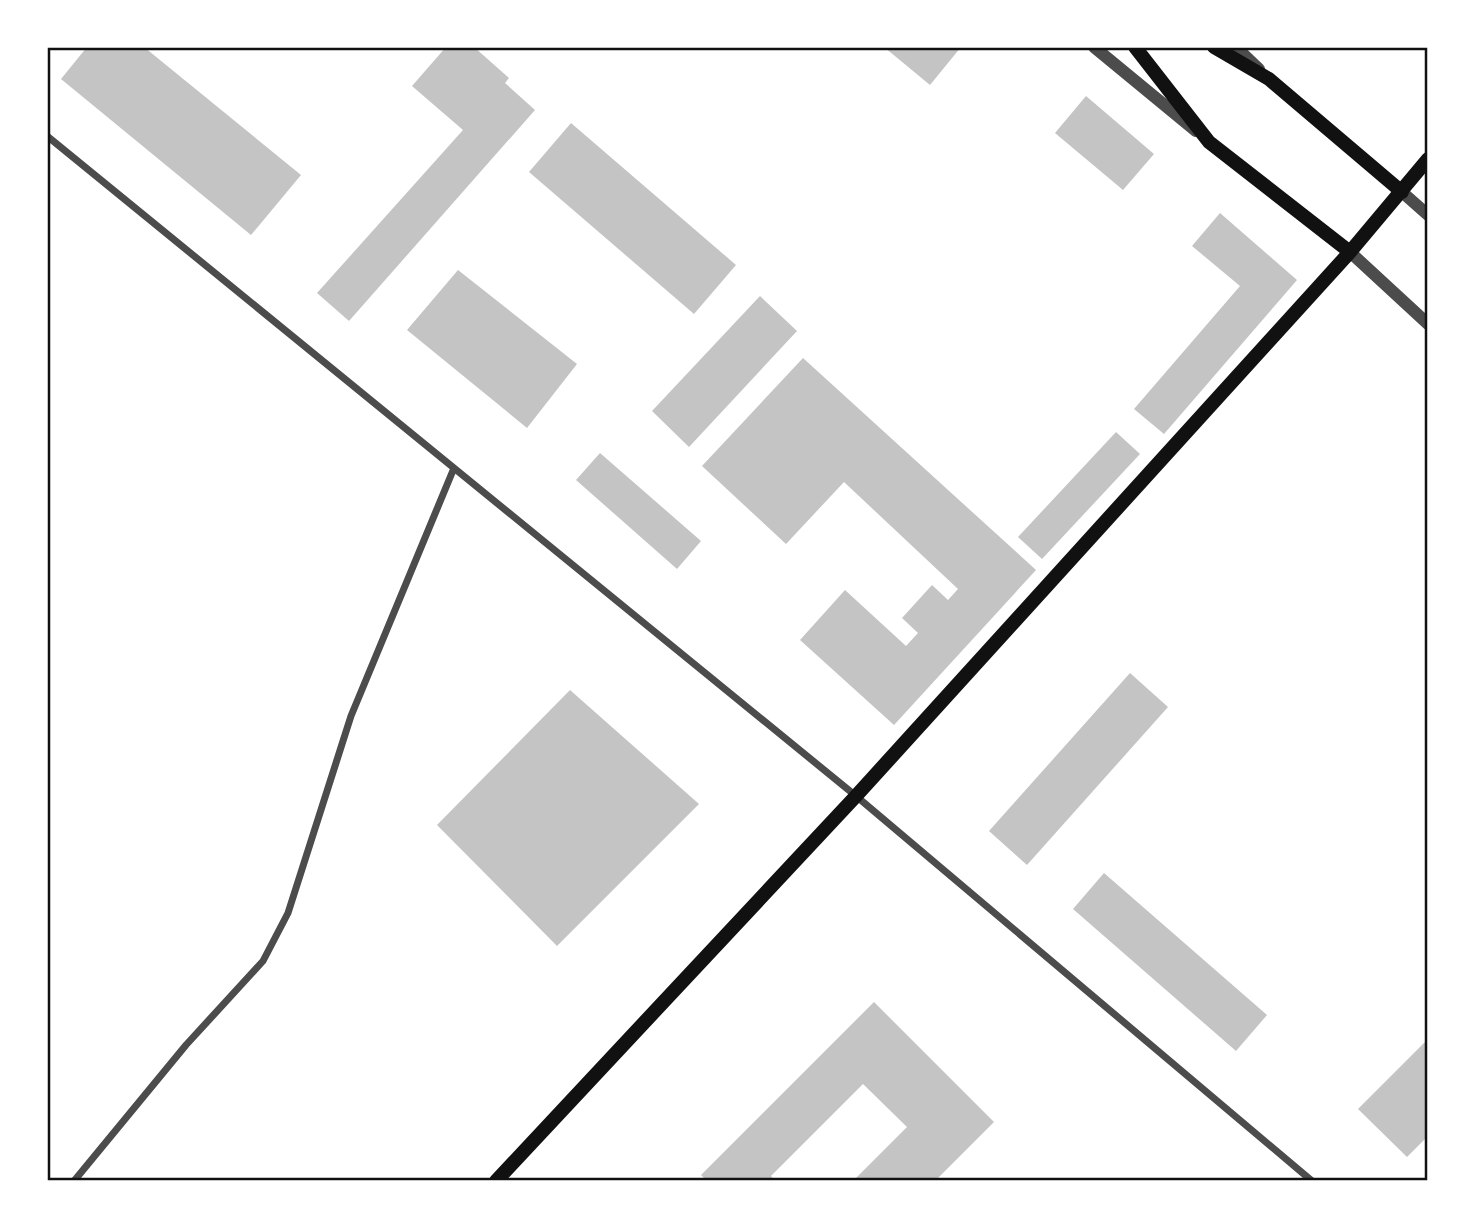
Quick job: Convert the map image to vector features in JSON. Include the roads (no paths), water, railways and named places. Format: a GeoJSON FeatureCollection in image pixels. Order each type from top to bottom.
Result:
{"type":"FeatureCollection","features":[{"type":"Feature","properties":{"kind":"main road"},"geometry":{"type":"LineString","coordinates":[[1135,47],[1209,142],[1350,252]]}},
{"type":"Feature","properties":{"kind":"main road"},"geometry":{"type":"LineString","coordinates":[[1214,47],[1269,79],[1402,192]]}},
{"type":"Feature","properties":{"kind":"main road"},"geometry":{"type":"LineString","coordinates":[[496,1181],[856,796],[1350,252],[1428,159]]}},
{"type":"Feature","properties":{"kind":"street"},"geometry":{"type":"LineString","coordinates":[[1094,47],[1209,142]]}},
{"type":"Feature","properties":{"kind":"street"},"geometry":{"type":"LineString","coordinates":[[1236,47],[1269,79]]}},
{"type":"Feature","properties":{"kind":"street"},"geometry":{"type":"LineString","coordinates":[[47,136],[856,796],[1312,1181]]}},
{"type":"Feature","properties":{"kind":"street"},"geometry":{"type":"LineString","coordinates":[[1402,192],[1428,215]]}},
{"type":"Feature","properties":{"kind":"street"},"geometry":{"type":"LineString","coordinates":[[1350,252],[1428,324]]}},
{"type":"Feature","properties":{"kind":"street"},"geometry":{"type":"LineString","coordinates":[[74,1181],[186,1045],[263,961],[288,913],[351,716],[454,468]]}}]}
